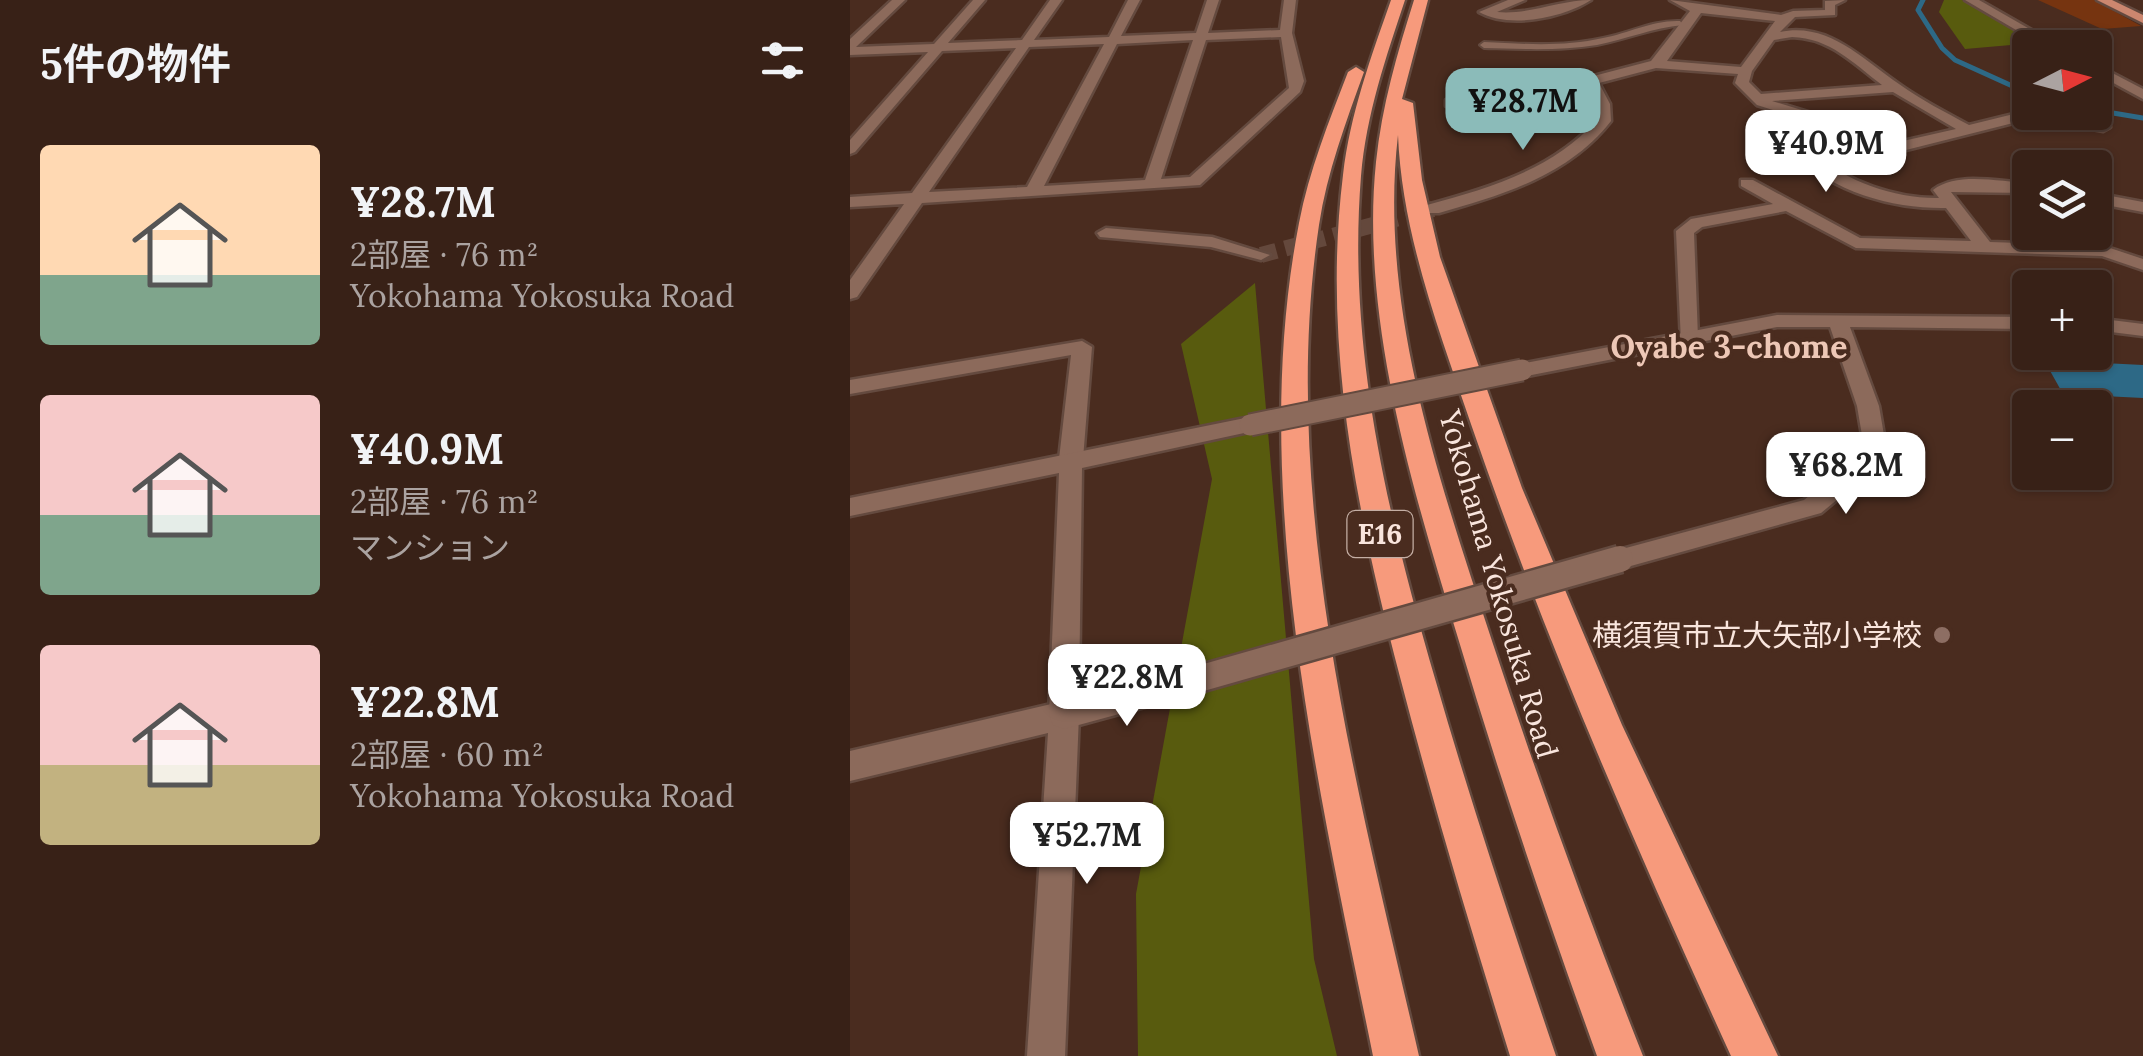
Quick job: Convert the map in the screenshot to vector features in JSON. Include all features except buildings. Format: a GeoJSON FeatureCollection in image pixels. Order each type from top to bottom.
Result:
{"type":"FeatureCollection","features":[{"type":"Feature","properties":{"kind":"highway"},"geometry":{"type":"LineString","coordinates":[[1386,0],[1344,99],[1316,184],[1297,292],[1294,386],[1299,507],[1314,624],[1342,797],[1396,1056]]}},
{"type":"Feature","properties":{"kind":"highway","name":"E16"},"geometry":{"type":"LineString","coordinates":[[1398,0],[1370,71],[1351,174],[1348,279],[1353,372],[1370,491],[1392,590],[1467,856],[1534,1056]]}},
{"type":"Feature","properties":{"kind":"highway","name":"Yokohama Yokosuka Road"},"geometry":{"type":"LineString","coordinates":[[1420,0],[1405,40],[1389,118],[1385,212],[1408,394],[1456,584],[1513,760],[1620,1056]]}},
{"type":"Feature","properties":{"kind":"highway"},"geometry":{"type":"LineString","coordinates":[[1405,40],[1406,123],[1417,205],[1456,342],[1515,510],[1581,670],[1755,1056]]}},
{"type":"Feature","properties":{"kind":"main road"},"geometry":{"type":"LineString","coordinates":[[2103,0],[2143,19]]}},
{"type":"Feature","properties":{"kind":"main road"},"geometry":{"type":"LineString","coordinates":[[2121,0],[2143,10]]}},
{"type":"Feature","properties":{"kind":"street"},"geometry":{"type":"LineString","coordinates":[[850,49],[899,0]]}},
{"type":"Feature","properties":{"kind":"street"},"geometry":{"type":"LineString","coordinates":[[850,149],[979,0]]}},
{"type":"Feature","properties":{"kind":"street"},"geometry":{"type":"LineString","coordinates":[[850,293],[1056,0]]}},
{"type":"Feature","properties":{"kind":"street"},"geometry":{"type":"LineString","coordinates":[[1034,192],[1134,0]]}},
{"type":"Feature","properties":{"kind":"street"},"geometry":{"type":"LineString","coordinates":[[1151,185],[1213,0]]}},
{"type":"Feature","properties":{"kind":"street"},"geometry":{"type":"LineString","coordinates":[[850,202],[1194,182],[1295,88],[1286,33],[1290,0]]}},
{"type":"Feature","properties":{"kind":"street"},"geometry":{"type":"LineString","coordinates":[[1519,0],[1485,12],[1497,16],[1539,12],[1586,0]]}},
{"type":"Feature","properties":{"kind":"street"},"geometry":{"type":"LineString","coordinates":[[1839,0],[1829,2],[1831,13],[1793,14],[1783,20],[1745,71],[1742,82],[1756,98],[1902,146],[1919,146],[1966,129],[2012,119]]}},
{"type":"Feature","properties":{"kind":"street"},"geometry":{"type":"LineString","coordinates":[[1972,0],[2025,30]]}},
{"type":"Feature","properties":{"kind":"street"},"geometry":{"type":"LineString","coordinates":[[1508,124],[1451,103],[1518,86],[1549,94],[1569,93],[1591,81],[1656,64],[1664,59],[1688,3],[1783,20]]}},
{"type":"Feature","properties":{"kind":"street"},"geometry":{"type":"LineString","coordinates":[[1772,37],[1798,32],[1838,41],[1895,88],[1966,129]]}},
{"type":"Feature","properties":{"kind":"street"},"geometry":{"type":"LineString","coordinates":[[850,49],[1286,33]]}},
{"type":"Feature","properties":{"kind":"street"},"geometry":{"type":"LineString","coordinates":[[1656,64],[1745,71]]}},
{"type":"Feature","properties":{"kind":"street"},"geometry":{"type":"LineString","coordinates":[[2112,78],[2143,95]]}},
{"type":"Feature","properties":{"kind":"street"},"geometry":{"type":"LineString","coordinates":[[1433,209],[1532,174],[1587,144],[1604,121],[1603,104],[1591,81]]}},
{"type":"Feature","properties":{"kind":"street"},"geometry":{"type":"LineString","coordinates":[[1756,98],[1895,88]]}},
{"type":"Feature","properties":{"kind":"street"},"geometry":{"type":"LineString","coordinates":[[1845,128],[1805,154],[1814,163],[1887,199],[1907,205],[1951,203]]}},
{"type":"Feature","properties":{"kind":"street"},"geometry":{"type":"LineString","coordinates":[[1748,184],[1856,243],[2104,252],[2143,264]]}},
{"type":"Feature","properties":{"kind":"street"},"geometry":{"type":"LineString","coordinates":[[1986,248],[1941,190],[1956,184],[2012,187]]}},
{"type":"Feature","properties":{"kind":"street"},"geometry":{"type":"LineString","coordinates":[[2112,201],[2143,207]]}},
{"type":"Feature","properties":{"kind":"street"},"geometry":{"type":"LineString","coordinates":[[1688,338],[1685,231],[1697,223],[1788,206]]}},
{"type":"Feature","properties":{"kind":"street"},"geometry":{"type":"LineString","coordinates":[[1106,234],[1212,242],[1261,256]]}},
{"type":"Feature","properties":{"kind":"street"},"geometry":{"type":"LineString","coordinates":[[850,263],[873,262]]}},
{"type":"Feature","properties":{"kind":"street"},"geometry":{"type":"LineString","coordinates":[[850,507],[1071,459],[1777,321],[2012,323]]}},
{"type":"Feature","properties":{"kind":"street"},"geometry":{"type":"LineString","coordinates":[[850,766],[1174,686],[1812,507],[1840,490],[1874,441],[1868,406],[1838,322]]}},
{"type":"Feature","properties":{"kind":"street"},"geometry":{"type":"LineString","coordinates":[[2112,326],[2143,330]]}},
{"type":"Feature","properties":{"kind":"street"},"geometry":{"type":"LineString","coordinates":[[850,387],[1082,348],[1071,459],[1064,715],[1046,1056]]}},
{"type":"Feature","properties":{"kind":"lane"},"geometry":{"type":"LineString","coordinates":[[1484,45],[1572,46],[1610,40],[1647,24],[1680,22]]}},
{"type":"Feature","properties":{"kind":"shaded area"},"geometry":{"type":"Polygon","coordinates":[[[1944,0],[1962,0],[2013,30],[2012,45],[1965,49],[1939,12],[1944,0]]]}},
{"type":"Feature","properties":{"kind":"shaded area"},"geometry":{"type":"Polygon","coordinates":[[[1255,283],[1314,959],[1337,1056],[1138,1056],[1136,894],[1212,479],[1181,344],[1255,283]]]}},
{"type":"Feature","properties":{"kind":"water"},"geometry":{"type":"Polygon","coordinates":[[[2112,363],[2143,365],[2143,398],[2112,396],[2112,390],[2061,390],[2050,370],[2112,370],[2112,363]]]}},
{"type":"Feature","properties":{"kind":"waterway"},"geometry":{"type":"LineString","coordinates":[[1923,0],[1918,10],[1942,48],[1955,60],[2012,86]]}},
{"type":"Feature","properties":{"kind":"waterway"},"geometry":{"type":"LineString","coordinates":[[2112,113],[2143,118]]}},
{"type":"Feature","properties":{"kind":"tunnel"},"geometry":{"type":"LineString","coordinates":[[1261,255],[1433,209]]}},
{"type":"Feature","properties":{"kind":"place","name":"横須賀市立大矢部小学校"},"geometry":{"type":"Point","coordinates":[1942,635]}},
{"type":"Feature","properties":{"kind":"district","name":"Oyabe 3-chome"},"geometry":{"type":"Point","coordinates":[1729,346]}}]}
